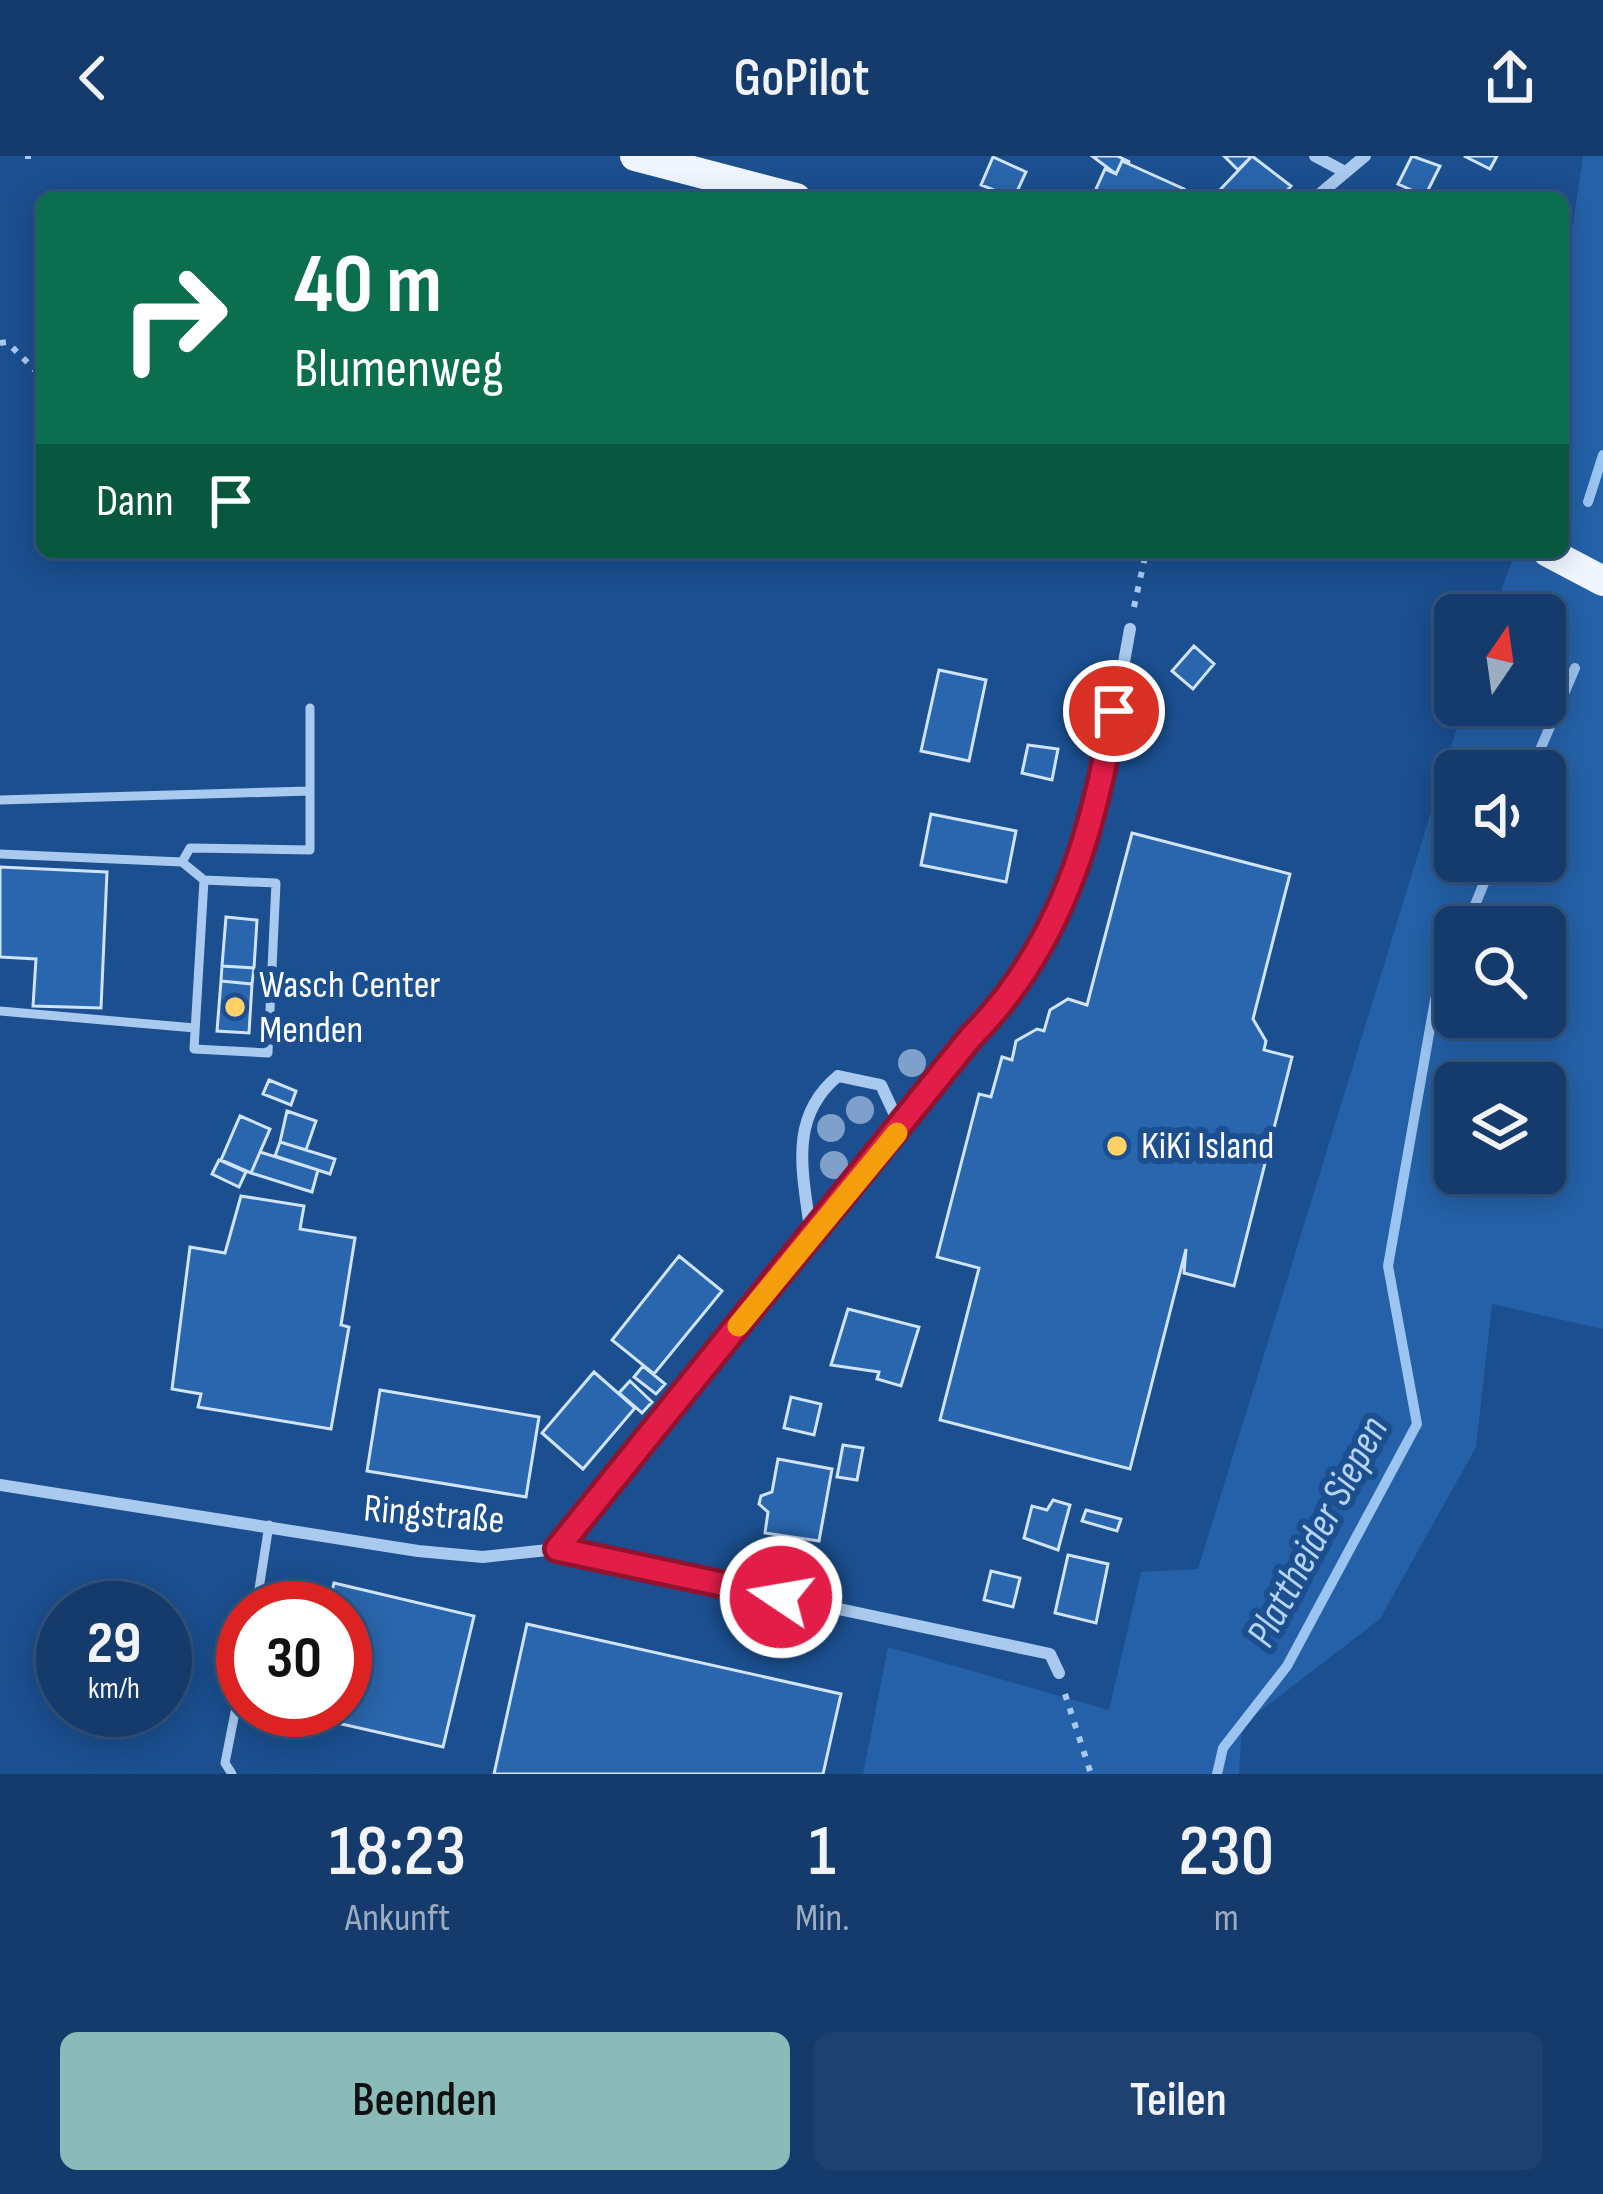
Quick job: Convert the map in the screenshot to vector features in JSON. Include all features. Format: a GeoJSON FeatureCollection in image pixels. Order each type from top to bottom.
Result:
{"type":"FeatureCollection","features":[{"type":"Feature","properties":{"kind":"main road"},"geometry":{"type":"LineString","coordinates":[[635,156],[773,192]]}},
{"type":"Feature","properties":{"kind":"main road"},"geometry":{"type":"LineString","coordinates":[[1559,558],[1603,581]]}},
{"type":"Feature","properties":{"kind":"street"},"geometry":{"type":"LineString","coordinates":[[1316,156],[1345,172]]}},
{"type":"Feature","properties":{"kind":"street"},"geometry":{"type":"LineString","coordinates":[[1322,192],[1364,156]]}},
{"type":"Feature","properties":{"kind":"street"},"geometry":{"type":"LineString","coordinates":[[557,1549],[971,1037],[1013,995],[1052,928],[1098,799],[1130,629]]}},
{"type":"Feature","properties":{"kind":"street"},"geometry":{"type":"LineString","coordinates":[[811,1237],[801,1150],[812,1098],[838,1076],[881,1085],[901,1128]]}},
{"type":"Feature","properties":{"kind":"street","name":"Ringstraße"},"geometry":{"type":"LineString","coordinates":[[0,1485],[483,1557],[557,1549],[1050,1654],[1059,1673]]}},
{"type":"Feature","properties":{"kind":"lane"},"geometry":{"type":"LineString","coordinates":[[182,862],[190,848],[310,850],[310,708]]}},
{"type":"Feature","properties":{"kind":"lane"},"geometry":{"type":"LineString","coordinates":[[0,800],[310,791]]}},
{"type":"Feature","properties":{"kind":"lane"},"geometry":{"type":"LineString","coordinates":[[0,854],[182,862],[204,880],[277,884],[268,1053],[194,1049],[204,880]]}},
{"type":"Feature","properties":{"kind":"lane"},"geometry":{"type":"LineString","coordinates":[[0,1011],[195,1028]]}},
{"type":"Feature","properties":{"kind":"lane"},"geometry":{"type":"LineString","coordinates":[[260,1581],[269,1525]]}},
{"type":"Feature","properties":{"kind":"lane"},"geometry":{"type":"LineString","coordinates":[[230,1737],[225,1763],[232,1774]]}},
{"type":"Feature","properties":{"kind":"path"},"geometry":{"type":"LineString","coordinates":[[0,343],[7,342],[36,370]]}},
{"type":"Feature","properties":{"kind":"path"},"geometry":{"type":"LineString","coordinates":[[1130,629],[1145,558]]}},
{"type":"Feature","properties":{"kind":"path"},"geometry":{"type":"LineString","coordinates":[[1059,1673],[1091,1774]]}},
{"type":"Feature","properties":{"kind":"shaded area"},"geometry":{"type":"Polygon","coordinates":[[[1583,156],[1603,156],[1603,1329],[1492,1304],[1476,1447],[1380,1619],[1242,1725],[1239,1774],[863,1774],[888,1647],[1109,1710],[1141,1572],[1198,1569],[1434,802],[1434,882],[1566,882],[1566,750],[1450,750],[1458,726],[1566,726],[1566,594],[1500,594],[1513,558],[1569,558],[1569,223],[1573,224],[1583,156]]]}},
{"type":"Feature","properties":{"kind":"building"},"geometry":{"type":"Polygon","coordinates":[[[1092,156],[1117,156],[1130,162],[1122,161],[1116,174],[1092,156]]]}},
{"type":"Feature","properties":{"kind":"building"},"geometry":{"type":"Polygon","coordinates":[[[1224,156],[1252,156],[1238,170],[1224,156]]]}},
{"type":"Feature","properties":{"kind":"building"},"geometry":{"type":"Polygon","coordinates":[[[1252,156],[1291,186],[1286,192],[1218,192],[1252,156]]]}},
{"type":"Feature","properties":{"kind":"building"},"geometry":{"type":"Polygon","coordinates":[[[1412,156],[1440,166],[1427,192],[1398,184],[1412,156]]]}},
{"type":"Feature","properties":{"kind":"building"},"geometry":{"type":"Polygon","coordinates":[[[1464,156],[1497,156],[1490,169],[1464,156]]]}},
{"type":"Feature","properties":{"kind":"building"},"geometry":{"type":"Polygon","coordinates":[[[993,157],[1026,172],[1017,192],[981,185],[993,157]]]}},
{"type":"Feature","properties":{"kind":"building"},"geometry":{"type":"Polygon","coordinates":[[[1122,161],[1184,189],[1095,192],[1105,169],[1116,174],[1122,161]]]}},
{"type":"Feature","properties":{"kind":"building"},"geometry":{"type":"Polygon","coordinates":[[[1194,646],[1214,664],[1193,689],[1172,671],[1194,646]]]}},
{"type":"Feature","properties":{"kind":"building"},"geometry":{"type":"Polygon","coordinates":[[[939,670],[986,680],[969,761],[921,751],[939,670]]]}},
{"type":"Feature","properties":{"kind":"building"},"geometry":{"type":"Polygon","coordinates":[[[1028,745],[1058,749],[1052,780],[1022,773],[1028,745]]]}},
{"type":"Feature","properties":{"kind":"building"},"geometry":{"type":"Polygon","coordinates":[[[931,814],[1016,831],[1006,882],[921,865],[931,814]]]}},
{"type":"Feature","properties":{"kind":"building","name":"KiKi Island"},"geometry":{"type":"Polygon","coordinates":[[[1132,833],[1290,874],[1253,1019],[1266,1041],[1264,1050],[1292,1057],[1234,1286],[1184,1273],[1186,1249],[1130,1469],[940,1420],[979,1268],[937,1257],[979,1094],[991,1097],[1002,1057],[1012,1060],[1016,1041],[1037,1029],[1044,1031],[1050,1010],[1068,999],[1087,1005],[1132,833]]]}},
{"type":"Feature","properties":{"kind":"building"},"geometry":{"type":"Polygon","coordinates":[[[0,867],[107,872],[101,1008],[33,1006],[36,959],[0,957],[0,867]]]}},
{"type":"Feature","properties":{"kind":"building"},"geometry":{"type":"Polygon","coordinates":[[[226,917],[257,920],[254,968],[222,966],[226,917]]]}},
{"type":"Feature","properties":{"kind":"building"},"geometry":{"type":"Polygon","coordinates":[[[222,966],[254,968],[252,984],[221,981],[222,966]]]}},
{"type":"Feature","properties":{"kind":"building","name":"Wasch Center Menden"},"geometry":{"type":"Polygon","coordinates":[[[221,981],[252,984],[249,1033],[217,1031],[221,981]]]}},
{"type":"Feature","properties":{"kind":"building"},"geometry":{"type":"Polygon","coordinates":[[[269,1080],[296,1091],[291,1105],[263,1094],[269,1080]]]}},
{"type":"Feature","properties":{"kind":"building"},"geometry":{"type":"Polygon","coordinates":[[[287,1111],[316,1121],[306,1150],[280,1142],[287,1111]]]}},
{"type":"Feature","properties":{"kind":"building"},"geometry":{"type":"Polygon","coordinates":[[[240,1116],[270,1129],[251,1173],[221,1160],[240,1116]]]}},
{"type":"Feature","properties":{"kind":"building"},"geometry":{"type":"Polygon","coordinates":[[[280,1142],[335,1159],[330,1174],[275,1156],[280,1142]]]}},
{"type":"Feature","properties":{"kind":"building"},"geometry":{"type":"Polygon","coordinates":[[[260,1152],[318,1170],[312,1192],[251,1173],[260,1152]]]}},
{"type":"Feature","properties":{"kind":"building"},"geometry":{"type":"Polygon","coordinates":[[[219,1160],[246,1172],[239,1187],[212,1174],[219,1160]]]}},
{"type":"Feature","properties":{"kind":"building"},"geometry":{"type":"Polygon","coordinates":[[[241,1196],[304,1206],[300,1229],[355,1238],[341,1325],[349,1327],[331,1429],[198,1407],[201,1394],[172,1389],[190,1247],[225,1253],[241,1196]]]}},
{"type":"Feature","properties":{"kind":"building"},"geometry":{"type":"Polygon","coordinates":[[[679,1256],[722,1291],[654,1374],[612,1340],[679,1256]]]}},
{"type":"Feature","properties":{"kind":"building"},"geometry":{"type":"Polygon","coordinates":[[[848,1309],[919,1327],[901,1386],[877,1379],[879,1372],[831,1365],[848,1309]]]}},
{"type":"Feature","properties":{"kind":"building"},"geometry":{"type":"Polygon","coordinates":[[[643,1366],[665,1384],[656,1394],[634,1377],[643,1366]]]}},
{"type":"Feature","properties":{"kind":"building"},"geometry":{"type":"Polygon","coordinates":[[[594,1372],[635,1408],[583,1469],[542,1433],[594,1372]]]}},
{"type":"Feature","properties":{"kind":"building"},"geometry":{"type":"Polygon","coordinates":[[[630,1381],[652,1402],[642,1413],[619,1393],[630,1381]]]}},
{"type":"Feature","properties":{"kind":"building"},"geometry":{"type":"Polygon","coordinates":[[[380,1390],[539,1417],[526,1497],[367,1471],[380,1390]]]}},
{"type":"Feature","properties":{"kind":"building"},"geometry":{"type":"Polygon","coordinates":[[[791,1397],[821,1404],[814,1435],[784,1428],[791,1397]]]}},
{"type":"Feature","properties":{"kind":"building"},"geometry":{"type":"Polygon","coordinates":[[[843,1445],[863,1448],[857,1480],[837,1477],[843,1445]]]}},
{"type":"Feature","properties":{"kind":"building"},"geometry":{"type":"Polygon","coordinates":[[[778,1459],[832,1469],[819,1541],[765,1533],[768,1512],[759,1504],[761,1496],[772,1492],[778,1459]]]}},
{"type":"Feature","properties":{"kind":"building"},"geometry":{"type":"Polygon","coordinates":[[[1053,1500],[1070,1505],[1058,1550],[1024,1538],[1032,1506],[1047,1510],[1053,1500]]]}},
{"type":"Feature","properties":{"kind":"building"},"geometry":{"type":"Polygon","coordinates":[[[1086,1510],[1121,1519],[1117,1531],[1082,1521],[1086,1510]]]}},
{"type":"Feature","properties":{"kind":"building"},"geometry":{"type":"Polygon","coordinates":[[[1068,1555],[1108,1564],[1096,1623],[1055,1613],[1068,1555]]]}},
{"type":"Feature","properties":{"kind":"building"},"geometry":{"type":"Polygon","coordinates":[[[991,1571],[1020,1578],[1013,1607],[984,1600],[991,1571]]]}},
{"type":"Feature","properties":{"kind":"building"},"geometry":{"type":"Polygon","coordinates":[[[372,1592],[474,1616],[443,1747],[372,1731],[372,1592]]]}},
{"type":"Feature","properties":{"kind":"building"},"geometry":{"type":"Polygon","coordinates":[[[527,1624],[841,1694],[823,1774],[494,1774],[527,1624]]]}},
{"type":"Feature","properties":{"kind":"waterway","name":"Plattheider Siepen"},"geometry":{"type":"LineString","coordinates":[[1588,502],[1603,455]]}},
{"type":"Feature","properties":{"kind":"waterway","name":"Plattheider Siepen"},"geometry":{"type":"LineString","coordinates":[[1540,750],[1575,668]]}},
{"type":"Feature","properties":{"kind":"waterway","name":"Plattheider Siepen"},"geometry":{"type":"LineString","coordinates":[[1475,906],[1484,882]]}},
{"type":"Feature","properties":{"kind":"waterway","name":"Plattheider Siepen"},"geometry":{"type":"LineString","coordinates":[[1217,1774],[1223,1748],[1287,1666],[1417,1424],[1388,1266],[1434,1006]]}},
{"type":"Feature","properties":{"kind":"slow traffic"},"geometry":{"type":"LineString","coordinates":[[738,1326],[897,1133]]}},
{"type":"Feature","properties":{"kind":"place","name":"Wasch Center Menden"},"geometry":{"type":"Point","coordinates":[235,1007]}},
{"type":"Feature","properties":{"kind":"place","name":"KiKi Island"},"geometry":{"type":"Point","coordinates":[1117,1146]}},
{"type":"Feature","properties":{"kind":"route"},"geometry":{"type":"LineString","coordinates":[[781,1597],[557,1549],[971,1037],[1013,995],[1052,928],[1087,840],[1114,711]]}}]}
